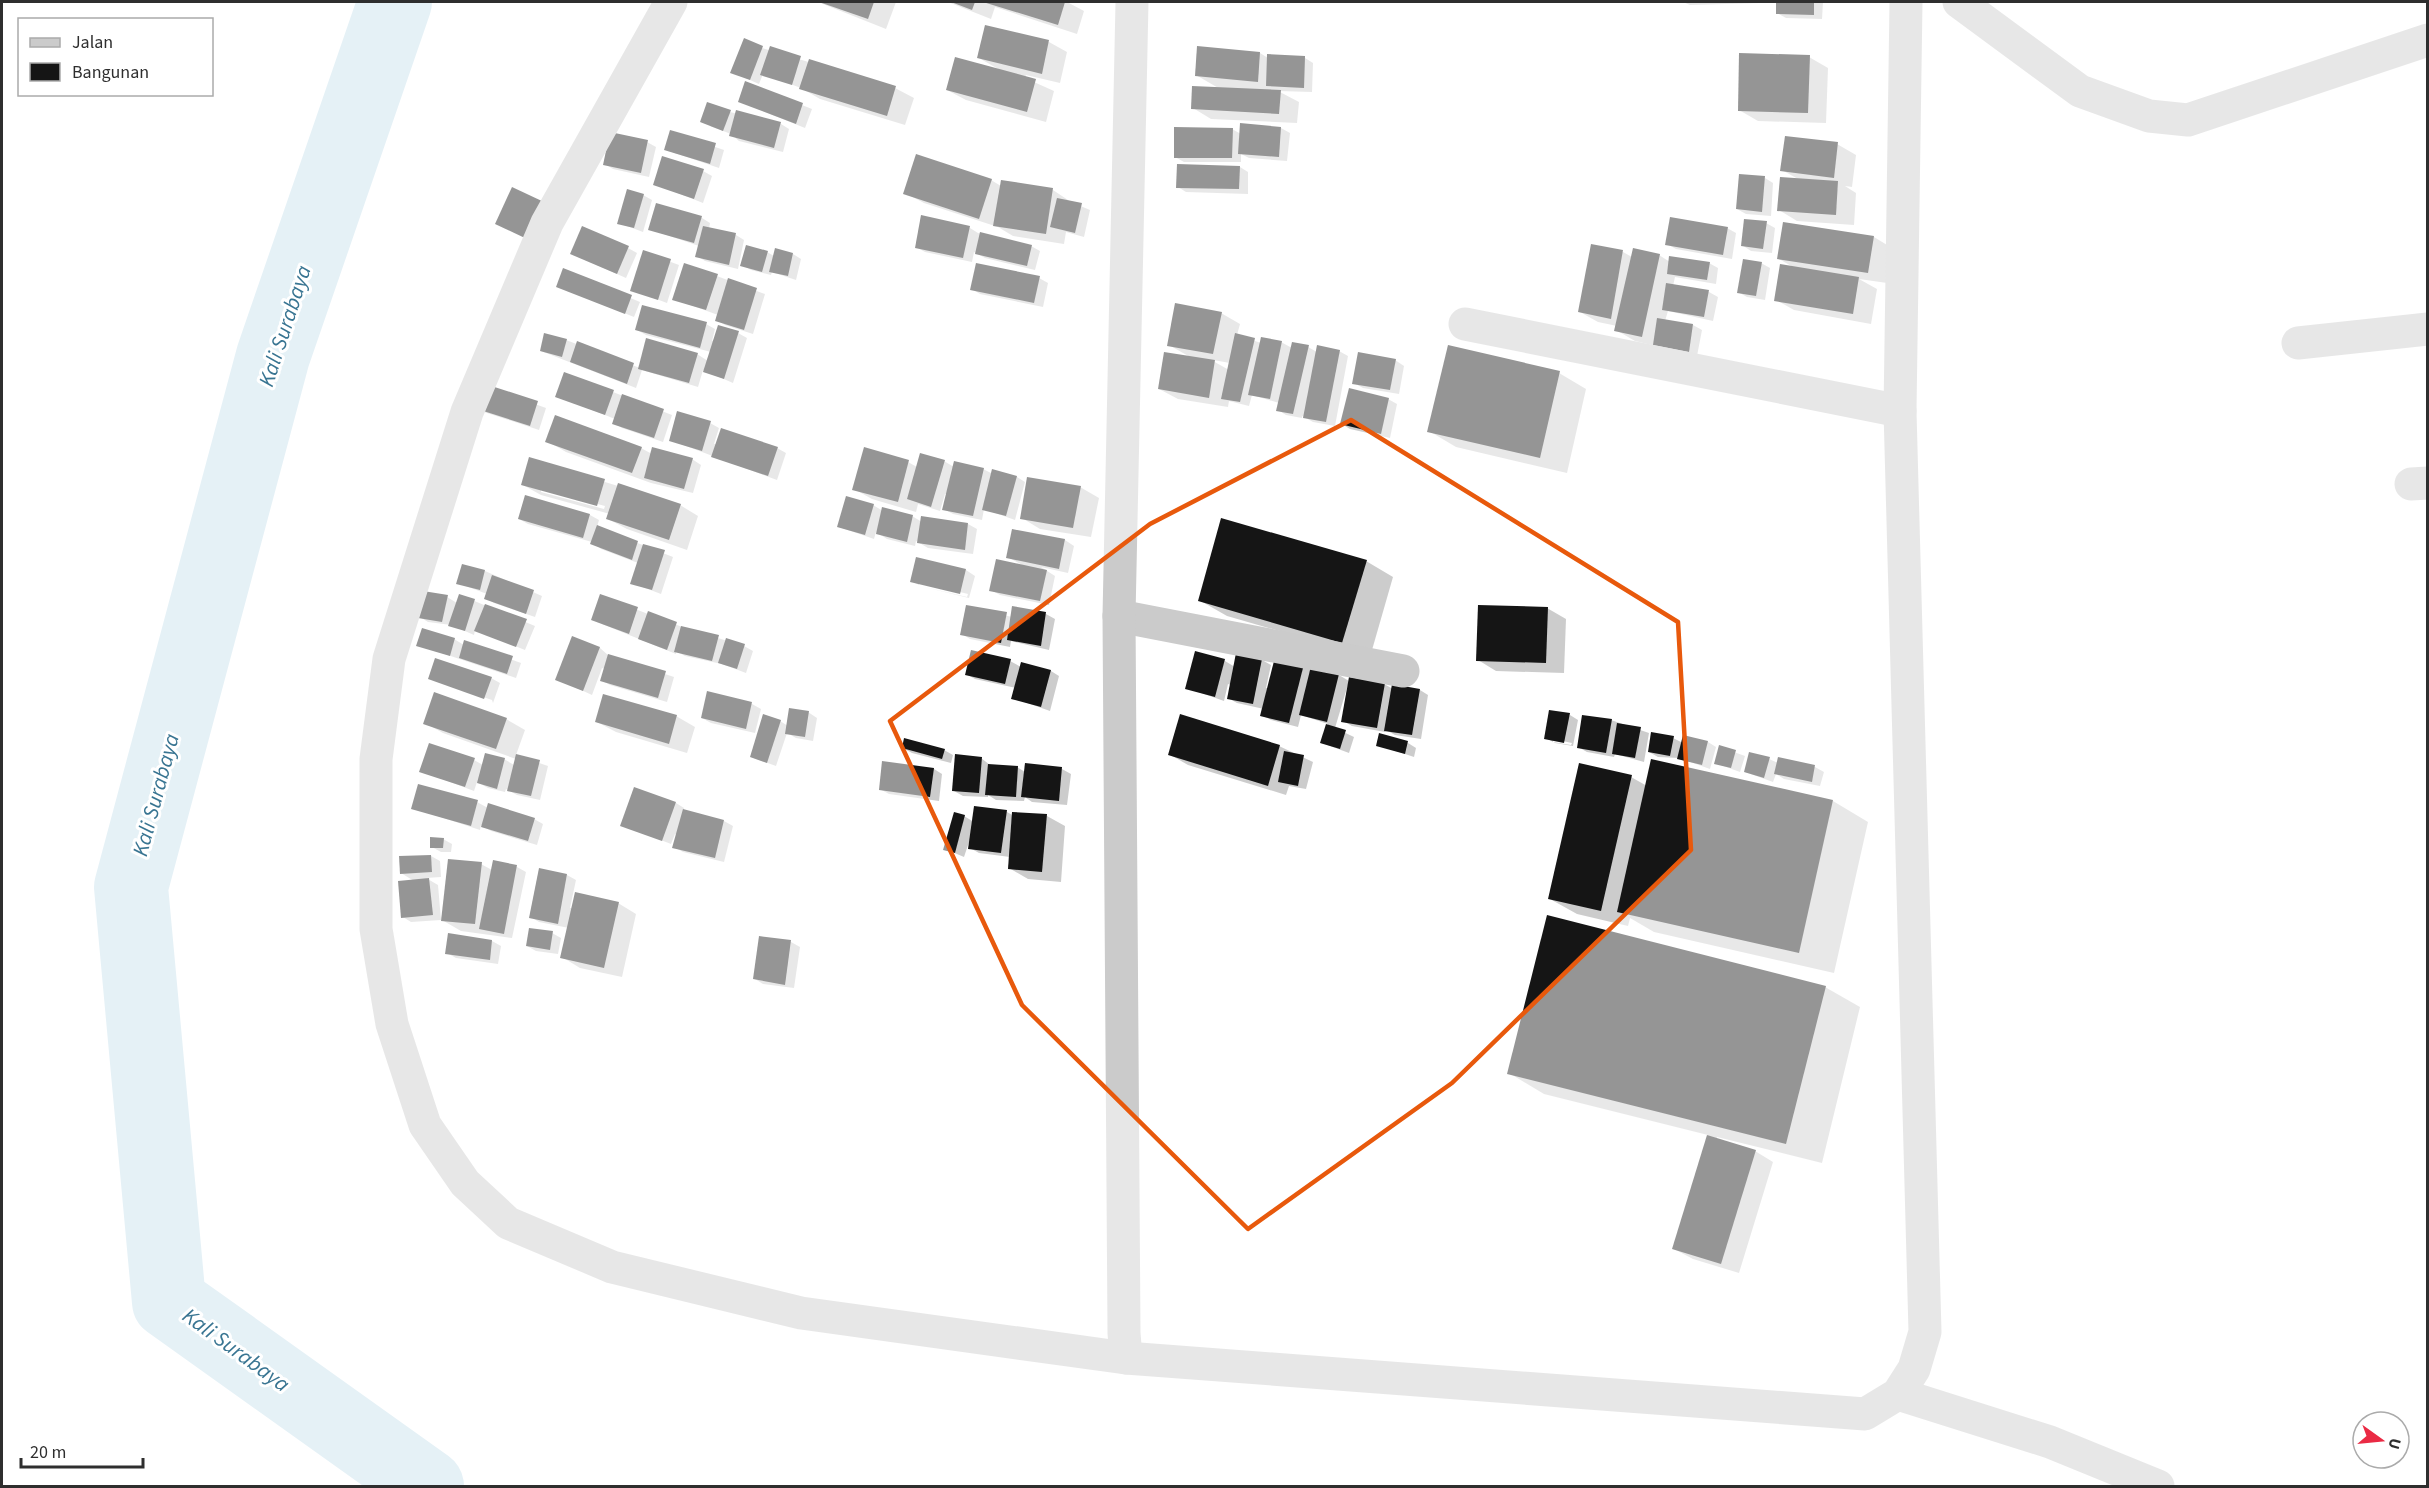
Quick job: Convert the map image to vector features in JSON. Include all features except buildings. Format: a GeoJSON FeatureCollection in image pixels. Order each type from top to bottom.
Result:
{"type":"FeatureCollection","features":[{"type":"Feature","properties":{"kind":"street"},"geometry":{"type":"LineString","coordinates":[[671,2],[548,223],[467,411],[389,659],[376,759],[376,929],[392,1024],[425,1125],[465,1183],[508,1223],[612,1267],[801,1313],[1126,1358],[1865,1414],[1898,1394],[1914,1369],[1925,1332],[1900,411],[1906,2]]}},
{"type":"Feature","properties":{"kind":"street"},"geometry":{"type":"LineString","coordinates":[[1126,1358],[1119,615],[1132,2]]}},
{"type":"Feature","properties":{"kind":"street"},"geometry":{"type":"LineString","coordinates":[[1959,2],[2080,91],[2149,116],[2188,120],[2427,40]]}},
{"type":"Feature","properties":{"kind":"street"},"geometry":{"type":"LineString","coordinates":[[1465,324],[1900,411]]}},
{"type":"Feature","properties":{"kind":"street"},"geometry":{"type":"LineString","coordinates":[[2298,343],[2427,329]]}},
{"type":"Feature","properties":{"kind":"street"},"geometry":{"type":"LineString","coordinates":[[1119,615],[1402,671]]}},
{"type":"Feature","properties":{"kind":"street"},"geometry":{"type":"LineString","coordinates":[[1898,1394],[2050,1442],[2158,1486]]}},
{"type":"Feature","properties":{"kind":"highlighted area"},"geometry":{"type":"Polygon","coordinates":[[[1351,420],[1678,622],[1691,850],[1452,1083],[1248,1229],[1022,1005],[890,721],[1150,524],[1351,420]]]}},
{"type":"Feature","properties":{"kind":"waterway","name":"Kali Surabaya"},"geometry":{"type":"LineString","coordinates":[[395,2],[273,356],[131,887],[169,1302],[427,1486]]}}]}
